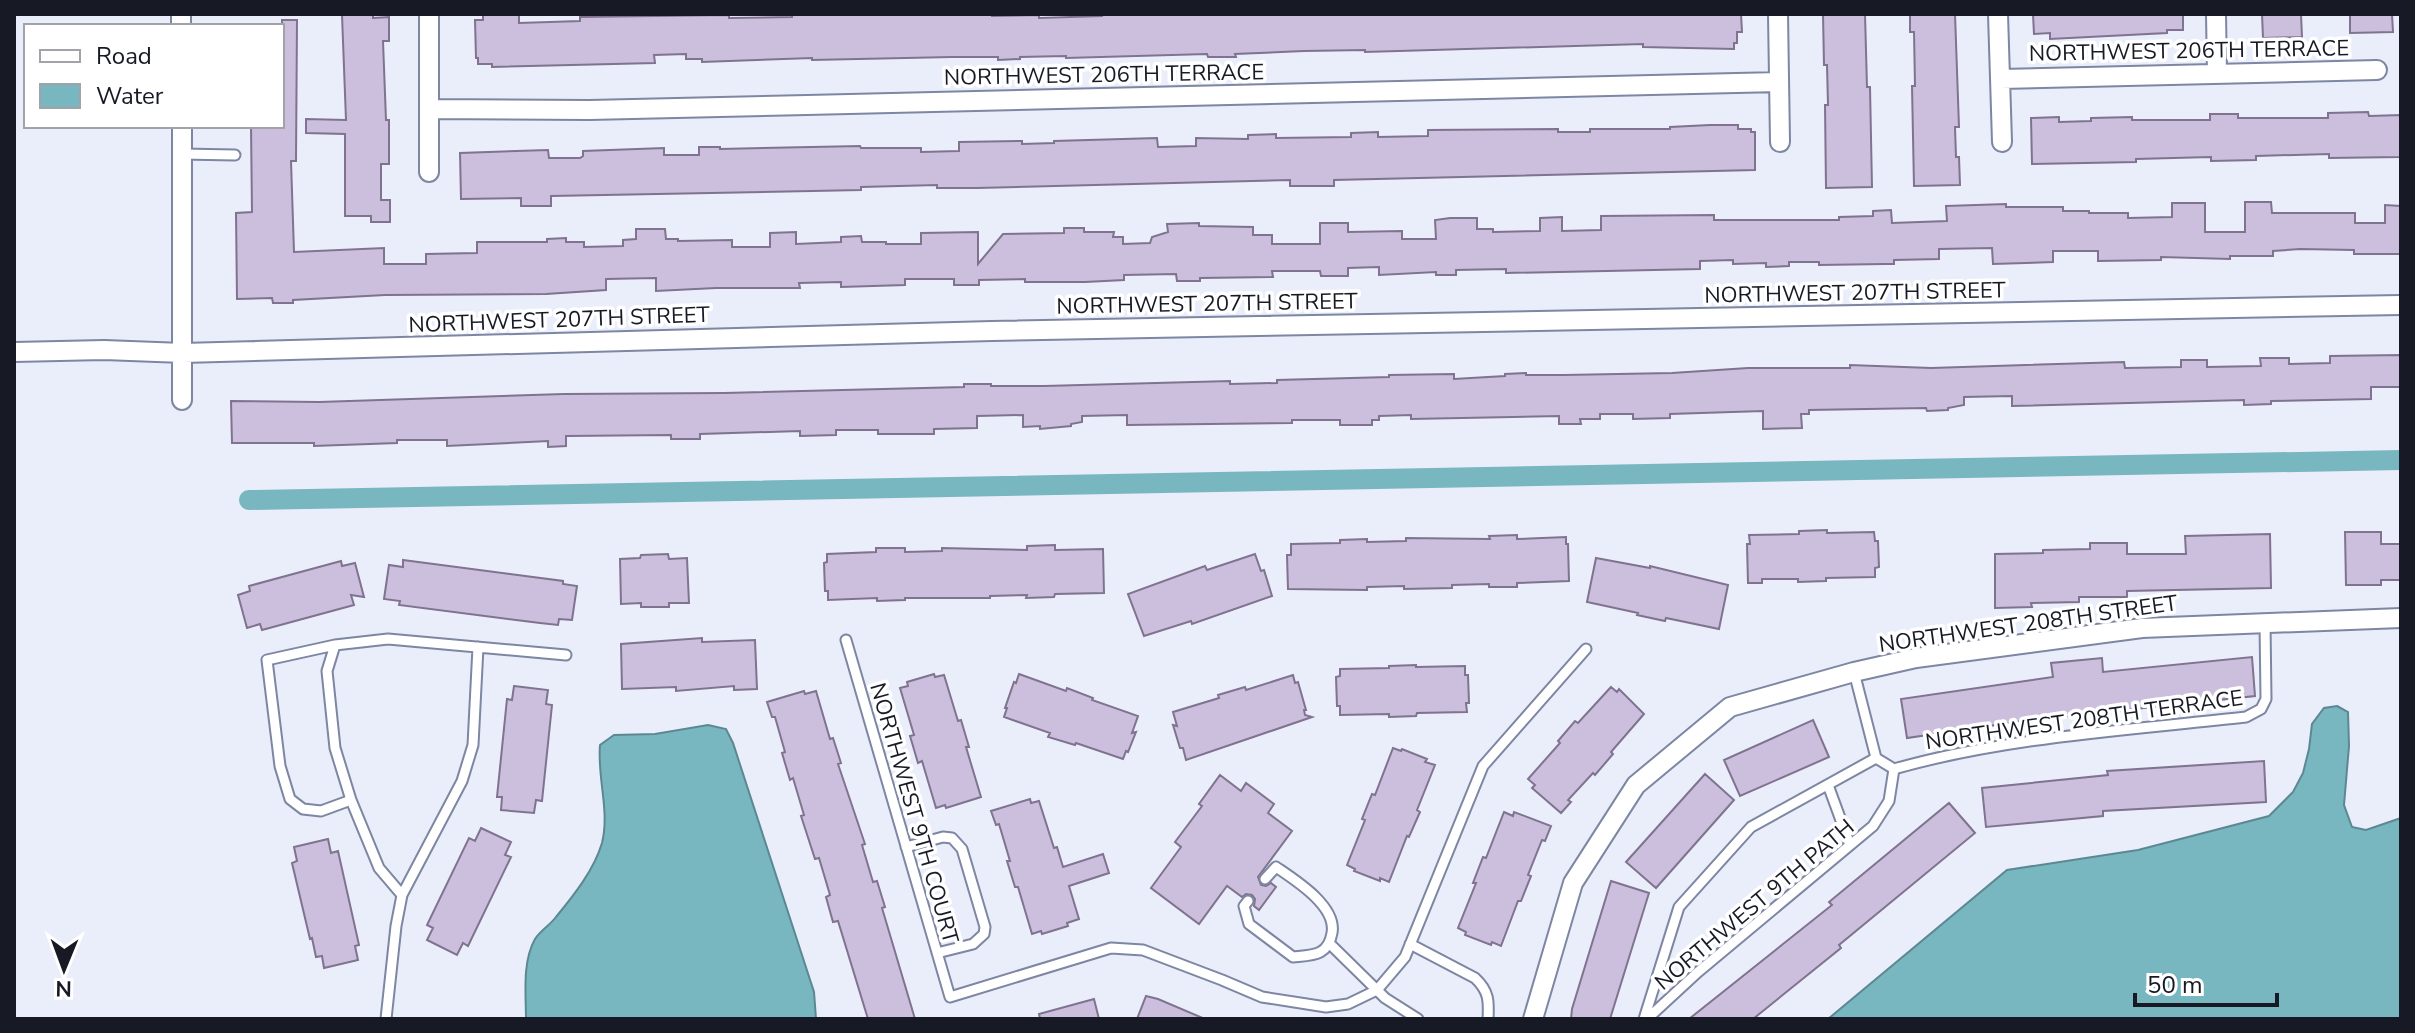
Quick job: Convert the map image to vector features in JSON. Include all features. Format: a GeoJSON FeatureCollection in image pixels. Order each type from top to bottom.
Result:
{"type":"FeatureCollection","features":[{"type":"Feature","properties":{"kind":"street"},"geometry":{"type":"LineString","coordinates":[[429,14],[429,172]]}},
{"type":"Feature","properties":{"kind":"street"},"geometry":{"type":"LineString","coordinates":[[1778,14],[1780,142]]}},
{"type":"Feature","properties":{"kind":"street"},"geometry":{"type":"LineString","coordinates":[[1998,14],[2002,142]]}},
{"type":"Feature","properties":{"kind":"street"},"geometry":{"type":"LineString","coordinates":[[2216,14],[2217,74]]}},
{"type":"Feature","properties":{"kind":"street","name":"NORTHWEST 206TH TERRACE"},"geometry":{"type":"LineString","coordinates":[[2001,79],[2377,70]]}},
{"type":"Feature","properties":{"kind":"street","name":"NORTHWEST 206TH TERRACE"},"geometry":{"type":"LineString","coordinates":[[430,109],[791,106],[1779,82]]}},
{"type":"Feature","properties":{"kind":"street"},"geometry":{"type":"LineString","coordinates":[[182,128],[182,400]]}},
{"type":"Feature","properties":{"kind":"street","name":"NORTHWEST 207TH STREET"},"geometry":{"type":"LineString","coordinates":[[14,352],[104,350],[183,353],[1008,331],[2401,305]]}},
{"type":"Feature","properties":{"kind":"street","name":"NORTHWEST 208TH STREET"},"geometry":{"type":"LineString","coordinates":[[1533,1019],[1573,883],[1636,785],[1730,707],[1916,658],[2142,628],[2401,618]]}},
{"type":"Feature","properties":{"kind":"lane"},"geometry":{"type":"LineString","coordinates":[[182,154],[235,155]]}},
{"type":"Feature","properties":{"kind":"lane","name":"NORTHWEST 208TH TERRACE"},"geometry":{"type":"LineString","coordinates":[[1894,769],[1928,759],[2015,744],[2246,717],[2261,709],[2266,699],[2265,623]]}},
{"type":"Feature","properties":{"kind":"lane"},"geometry":{"type":"LineString","coordinates":[[351,800],[321,811],[303,809],[290,799],[280,766],[267,660],[335,645],[388,639],[566,655]]}},
{"type":"Feature","properties":{"kind":"lane","name":"NORTHWEST 9TH COURT"},"geometry":{"type":"LineString","coordinates":[[846,640],[950,997],[1111,948],[1143,950],[1262,997],[1326,1007],[1348,1004],[1377,990]]}},
{"type":"Feature","properties":{"kind":"lane"},"geometry":{"type":"LineString","coordinates":[[335,645],[327,671],[335,748],[351,800],[379,868],[402,895]]}},
{"type":"Feature","properties":{"kind":"lane"},"geometry":{"type":"LineString","coordinates":[[386,1019],[402,895],[462,781],[473,745],[478,647]]}},
{"type":"Feature","properties":{"kind":"lane"},"geometry":{"type":"LineString","coordinates":[[1377,990],[1405,957],[1483,766],[1586,649]]}},
{"type":"Feature","properties":{"kind":"lane"},"geometry":{"type":"LineString","coordinates":[[1854,672],[1876,758],[1894,769]]}},
{"type":"Feature","properties":{"kind":"lane","name":"NORTHWEST 9TH PATH"},"geometry":{"type":"LineString","coordinates":[[1645,1019],[1679,907],[1751,827],[1876,758]]}},
{"type":"Feature","properties":{"kind":"lane","name":"NORTHWEST 9TH PATH"},"geometry":{"type":"LineString","coordinates":[[1645,1019],[1873,826],[1889,801],[1894,769]]}},
{"type":"Feature","properties":{"kind":"lane"},"geometry":{"type":"LineString","coordinates":[[1828,785],[1850,845]]}},
{"type":"Feature","properties":{"kind":"lane"},"geometry":{"type":"LineString","coordinates":[[906,847],[943,837],[952,838],[962,849],[985,927],[984,934],[973,944],[937,953]]}},
{"type":"Feature","properties":{"kind":"lane"},"geometry":{"type":"LineString","coordinates":[[1248,901],[1244,906],[1249,924],[1293,957],[1318,955],[1330,944],[1333,927],[1327,911],[1306,888],[1276,867],[1265,879]]}},
{"type":"Feature","properties":{"kind":"lane"},"geometry":{"type":"LineString","coordinates":[[1330,944],[1377,990],[1418,1019]]}},
{"type":"Feature","properties":{"kind":"lane"},"geometry":{"type":"LineString","coordinates":[[1410,944],[1482,984],[1489,995],[1488,1019]]}},
{"type":"Feature","properties":{"kind":"water"},"geometry":{"type":"Polygon","coordinates":[[[2337,706],[2348,712],[2349,746],[2344,805],[2352,827],[2366,830],[2401,818],[2401,1019],[1828,1019],[2007,870],[2138,850],[2269,816],[2293,792],[2303,773],[2312,724],[2324,708],[2337,706]]]}},
{"type":"Feature","properties":{"kind":"water"},"geometry":{"type":"Polygon","coordinates":[[[708,725],[726,729],[733,743],[814,992],[816,1019],[526,1019],[526,979],[531,948],[537,936],[554,920],[583,882],[602,843],[605,819],[600,745],[614,735],[655,734],[708,725]]]}},
{"type":"Feature","properties":{"kind":"building"},"geometry":{"type":"Polygon","coordinates":[[[483,14],[519,14],[519,23],[580,21],[580,17],[729,15],[729,18],[792,17],[792,14],[992,14],[1039,15],[1039,18],[1102,14],[1741,14],[1742,32],[1737,32],[1734,49],[1643,47],[1643,44],[1304,51],[1235,54],[1236,57],[1208,57],[1207,54],[998,60],[998,57],[952,57],[702,62],[702,59],[686,59],[686,54],[654,55],[655,63],[492,67],[492,64],[478,64],[476,58],[475,20],[483,20],[483,14]]]}},
{"type":"Feature","properties":{"kind":"building"},"geometry":{"type":"Polygon","coordinates":[[[1823,14],[1865,14],[1872,187],[1826,188],[1825,105],[1828,105],[1823,14]]]}},
{"type":"Feature","properties":{"kind":"building"},"geometry":{"type":"Polygon","coordinates":[[[1910,14],[1955,14],[1959,127],[1955,127],[1960,185],[1914,186],[1914,32],[1910,32],[1910,14]]]}},
{"type":"Feature","properties":{"kind":"building"},"geometry":{"type":"Polygon","coordinates":[[[2033,14],[2183,14],[2183,30],[2050,39],[2050,33],[2034,34],[2033,14]]]}},
{"type":"Feature","properties":{"kind":"building"},"geometry":{"type":"Polygon","coordinates":[[[2262,14],[2301,14],[2302,37],[2263,38],[2262,14]]]}},
{"type":"Feature","properties":{"kind":"building"},"geometry":{"type":"Polygon","coordinates":[[[2350,14],[2392,14],[2393,32],[2350,33],[2350,14]]]}},
{"type":"Feature","properties":{"kind":"building"},"geometry":{"type":"Polygon","coordinates":[[[342,15],[389,17],[389,41],[383,41],[389,164],[381,164],[381,200],[390,200],[390,222],[371,222],[371,216],[345,216],[345,134],[306,133],[306,119],[346,120],[342,15]]]}},
{"type":"Feature","properties":{"kind":"building"},"geometry":{"type":"Polygon","coordinates":[[[282,20],[297,20],[296,161],[291,161],[294,252],[384,248],[384,264],[426,264],[426,254],[477,253],[477,242],[547,242],[547,239],[566,238],[566,242],[584,242],[584,247],[623,246],[623,240],[636,239],[636,229],[665,229],[666,239],[678,241],[732,240],[732,247],[770,247],[770,233],[796,232],[796,244],[841,242],[841,237],[861,236],[862,242],[921,244],[921,233],[978,232],[978,264],[1003,234],[1064,233],[1064,228],[1114,232],[1113,237],[1123,237],[1123,244],[1150,243],[1152,237],[1168,232],[1167,224],[1199,223],[1199,226],[1253,227],[1253,235],[1272,235],[1272,244],[1320,244],[1320,223],[1348,223],[1348,232],[1402,231],[1402,239],[1436,239],[1435,220],[1450,218],[1477,218],[1477,229],[1493,229],[1493,232],[1540,231],[1540,218],[1562,217],[1562,231],[1601,230],[1601,216],[1714,215],[1714,220],[1839,220],[1839,217],[1873,216],[1873,211],[1891,210],[1892,223],[1947,221],[1946,206],[2006,204],[2006,207],[2063,207],[2063,211],[2128,213],[2128,218],[2172,217],[2172,203],[2205,203],[2205,232],[2245,232],[2245,202],[2271,202],[2272,213],[2355,213],[2355,223],[2385,223],[2385,205],[2401,206],[2401,254],[2300,249],[2273,251],[2273,256],[2230,256],[2230,259],[2161,257],[2161,260],[2098,261],[2098,251],[2053,251],[2053,262],[1993,264],[1992,248],[1939,249],[1939,259],[1894,260],[1894,264],[1819,265],[1819,262],[1789,262],[1789,266],[1766,267],[1766,263],[1733,264],[1733,260],[1700,261],[1700,269],[1506,273],[1506,269],[1456,270],[1456,275],[1436,275],[1436,272],[1379,275],[1379,267],[1348,268],[1348,276],[1321,276],[1320,271],[1272,271],[1273,277],[1200,278],[1200,281],[1177,281],[1176,274],[1124,275],[1124,280],[1085,282],[979,280],[979,285],[954,285],[954,279],[905,279],[905,285],[841,287],[841,282],[799,283],[800,288],[656,291],[656,278],[606,279],[606,290],[546,294],[385,295],[293,300],[293,303],[273,303],[272,298],[237,299],[236,213],[252,212],[251,128],[284,128],[282,20]]]}},
{"type":"Feature","properties":{"kind":"building"},"geometry":{"type":"Polygon","coordinates":[[[2368,112],[2369,116],[2401,115],[2401,157],[2329,158],[2329,154],[2256,156],[2256,160],[2211,161],[2211,157],[2032,164],[2031,118],[2059,117],[2059,122],[2132,117],[2132,120],[2210,120],[2210,114],[2238,114],[2238,118],[2328,118],[2328,113],[2368,112]]]}},
{"type":"Feature","properties":{"kind":"building"},"geometry":{"type":"Polygon","coordinates":[[[1738,125],[1738,129],[1755,132],[1755,170],[1334,180],[1334,186],[1290,186],[1290,180],[977,188],[937,188],[937,185],[861,187],[861,190],[551,196],[551,206],[521,206],[521,198],[461,199],[460,153],[548,150],[549,158],[580,158],[583,151],[664,148],[664,155],[699,155],[699,147],[860,146],[921,148],[921,152],[959,151],[959,142],[1022,141],[1022,144],[1157,138],[1158,147],[1196,146],[1196,138],[1248,139],[1248,135],[1276,134],[1276,138],[1351,137],[1351,133],[1378,132],[1378,137],[1428,136],[1428,130],[1558,129],[1558,132],[1590,132],[1590,129],[1670,129],[1738,125]]]}},
{"type":"Feature","properties":{"kind":"building"},"geometry":{"type":"Polygon","coordinates":[[[2401,355],[2401,387],[2371,387],[2371,399],[2271,401],[2271,404],[2244,405],[2244,400],[2012,406],[2012,396],[1964,397],[1964,405],[1948,410],[1809,410],[1809,414],[1801,414],[1802,428],[1763,429],[1763,411],[1670,414],[1670,418],[1633,419],[1633,414],[1600,414],[1600,419],[1580,419],[1581,424],[1559,424],[1559,416],[1411,419],[1411,415],[1379,416],[1379,420],[1372,420],[1372,425],[1340,425],[1340,420],[1292,420],[1292,423],[1127,425],[1127,415],[1082,416],[1082,422],[1071,426],[1040,429],[1040,426],[1023,427],[1023,415],[977,416],[977,428],[934,429],[934,434],[836,430],[836,435],[800,436],[800,431],[700,434],[700,439],[671,439],[671,435],[566,436],[566,446],[548,447],[548,441],[447,446],[447,440],[314,446],[314,443],[232,443],[231,401],[319,402],[564,394],[724,393],[964,387],[964,384],[1277,383],[1277,380],[1389,375],[1454,374],[1454,379],[1526,373],[1672,373],[1748,368],[1850,368],[1850,365],[1931,368],[2124,362],[2125,368],[2181,367],[2181,360],[2207,360],[2207,367],[2261,366],[2260,358],[2289,358],[2289,364],[2330,363],[2330,356],[2401,355]]]}},
{"type":"Feature","properties":{"kind":"building"},"geometry":{"type":"Polygon","coordinates":[[[1827,530],[1827,533],[1874,532],[1875,541],[1878,541],[1879,567],[1875,568],[1875,577],[1798,582],[1798,579],[1762,579],[1762,583],[1748,583],[1749,535],[1827,530]]]}},
{"type":"Feature","properties":{"kind":"building"},"geometry":{"type":"Polygon","coordinates":[[[2345,532],[2381,532],[2381,544],[2401,544],[2401,580],[2381,580],[2381,585],[2346,585],[2345,532]]]}},
{"type":"Feature","properties":{"kind":"building"},"geometry":{"type":"Polygon","coordinates":[[[2270,534],[2271,588],[2127,591],[2127,597],[2079,597],[2079,602],[2031,603],[2032,607],[1995,608],[1995,554],[2090,549],[2090,543],[2127,543],[2127,554],[2186,554],[2185,536],[2270,534]]]}},
{"type":"Feature","properties":{"kind":"building"},"geometry":{"type":"Polygon","coordinates":[[[1517,535],[1517,539],[1566,537],[1569,581],[1517,583],[1517,587],[1489,587],[1489,584],[1452,585],[1452,588],[1288,589],[1287,555],[1291,555],[1291,544],[1367,539],[1367,542],[1406,541],[1406,538],[1490,539],[1489,536],[1517,535]]]}},
{"type":"Feature","properties":{"kind":"building"},"geometry":{"type":"Polygon","coordinates":[[[1055,545],[1055,550],[1103,549],[1104,593],[877,601],[877,598],[828,600],[828,591],[825,591],[824,563],[827,562],[827,554],[876,552],[876,548],[905,548],[905,552],[942,551],[942,548],[1027,550],[1027,546],[1055,545]]]}},
{"type":"Feature","properties":{"kind":"building"},"geometry":{"type":"Polygon","coordinates":[[[668,554],[669,559],[687,558],[689,603],[669,603],[669,607],[621,604],[620,559],[668,554]]]}},
{"type":"Feature","properties":{"kind":"building"},"geometry":{"type":"Polygon","coordinates":[[[1255,554],[1272,596],[1192,624],[1191,621],[1144,636],[1128,594],[1205,566],[1207,570],[1255,554]]]}},
{"type":"Feature","properties":{"kind":"building"},"geometry":{"type":"Polygon","coordinates":[[[1596,558],[1650,566],[1728,585],[1719,629],[1666,618],[1665,621],[1587,602],[1596,558]]]}},
{"type":"Feature","properties":{"kind":"building"},"geometry":{"type":"Polygon","coordinates":[[[403,560],[563,581],[563,584],[577,586],[572,620],[559,619],[558,625],[399,605],[400,601],[384,599],[389,565],[403,567],[403,560]]]}},
{"type":"Feature","properties":{"kind":"building"},"geometry":{"type":"Polygon","coordinates":[[[341,561],[342,566],[355,563],[364,597],[351,595],[354,605],[262,630],[260,624],[247,628],[238,595],[250,591],[249,586],[341,561]]]}},
{"type":"Feature","properties":{"kind":"building"},"geometry":{"type":"Polygon","coordinates":[[[702,638],[702,642],[755,640],[757,689],[734,690],[734,686],[676,691],[676,687],[622,689],[621,644],[702,638]]]}},
{"type":"Feature","properties":{"kind":"building"},"geometry":{"type":"Polygon","coordinates":[[[2252,657],[2255,696],[2023,721],[1907,738],[1901,699],[2053,677],[2051,663],[2102,658],[2103,672],[2252,657]]]}},
{"type":"Feature","properties":{"kind":"building"},"geometry":{"type":"Polygon","coordinates":[[[1465,666],[1465,675],[1468,675],[1467,712],[1389,717],[1389,714],[1340,715],[1336,677],[1340,676],[1340,669],[1465,666]]]}},
{"type":"Feature","properties":{"kind":"building"},"geometry":{"type":"Polygon","coordinates":[[[934,674],[935,677],[944,675],[958,721],[961,720],[981,797],[946,808],[945,805],[936,808],[922,761],[918,763],[910,736],[914,735],[900,688],[908,686],[907,682],[934,674]]]}},
{"type":"Feature","properties":{"kind":"building"},"geometry":{"type":"Polygon","coordinates":[[[1019,674],[1066,691],[1067,688],[1138,716],[1132,733],[1136,732],[1123,759],[1048,737],[1050,733],[1004,717],[1019,674]]]}},
{"type":"Feature","properties":{"kind":"building"},"geometry":{"type":"Polygon","coordinates":[[[1293,675],[1295,683],[1298,682],[1305,715],[1312,717],[1186,760],[1173,725],[1177,726],[1173,712],[1219,698],[1218,695],[1293,675]]]}},
{"type":"Feature","properties":{"kind":"building"},"geometry":{"type":"Polygon","coordinates":[[[514,686],[548,690],[546,704],[552,705],[542,801],[536,800],[534,813],[501,810],[502,797],[497,797],[507,699],[512,700],[514,686]]]}},
{"type":"Feature","properties":{"kind":"building"},"geometry":{"type":"Polygon","coordinates":[[[1611,687],[1617,692],[1619,689],[1644,714],[1595,775],[1593,773],[1568,800],[1571,802],[1561,813],[1532,788],[1535,785],[1528,779],[1575,721],[1578,723],[1611,687]]]}},
{"type":"Feature","properties":{"kind":"building"},"geometry":{"type":"Polygon","coordinates":[[[804,691],[805,694],[816,691],[830,739],[833,738],[841,763],[838,764],[865,844],[862,845],[873,882],[877,881],[885,907],[882,908],[915,1019],[868,1019],[838,921],[833,922],[826,897],[830,895],[819,858],[815,859],[793,778],[790,780],[782,753],[785,752],[775,717],[772,717],[767,702],[804,691]]]}},
{"type":"Feature","properties":{"kind":"building"},"geometry":{"type":"Polygon","coordinates":[[[1813,720],[1829,757],[1740,796],[1724,760],[1813,720]]]}},
{"type":"Feature","properties":{"kind":"building"},"geometry":{"type":"Polygon","coordinates":[[[1393,748],[1427,759],[1425,762],[1435,765],[1417,810],[1420,812],[1389,882],[1354,871],[1347,865],[1365,820],[1362,819],[1393,748]]]}},
{"type":"Feature","properties":{"kind":"building"},"geometry":{"type":"Polygon","coordinates":[[[2264,761],[2266,802],[2103,811],[2103,816],[1986,827],[1982,788],[2108,775],[2107,771],[2264,761]]]}},
{"type":"Feature","properties":{"kind":"building"},"geometry":{"type":"Polygon","coordinates":[[[1705,774],[1734,800],[1656,888],[1626,862],[1705,774]]]}},
{"type":"Feature","properties":{"kind":"building"},"geometry":{"type":"Polygon","coordinates":[[[1220,775],[1241,791],[1246,783],[1274,804],[1268,813],[1292,831],[1258,877],[1261,885],[1271,883],[1276,887],[1259,910],[1254,906],[1252,895],[1242,897],[1227,886],[1199,924],[1151,888],[1181,847],[1175,842],[1220,775]]]}},
{"type":"Feature","properties":{"kind":"building"},"geometry":{"type":"Polygon","coordinates":[[[1030,799],[1031,803],[1039,801],[1063,867],[1103,854],[1109,873],[1069,886],[1079,919],[1042,934],[1041,931],[1032,934],[1007,861],[1010,861],[999,824],[996,825],[991,811],[1030,799]]]}},
{"type":"Feature","properties":{"kind":"building"},"geometry":{"type":"Polygon","coordinates":[[[1949,803],[1975,833],[1839,945],[1841,948],[1753,1019],[1689,1019],[1832,905],[1829,902],[1949,803]]]}},
{"type":"Feature","properties":{"kind":"building"},"geometry":{"type":"Polygon","coordinates":[[[1504,812],[1513,816],[1514,812],[1551,826],[1545,841],[1542,840],[1528,875],[1531,876],[1501,946],[1465,935],[1466,932],[1458,928],[1483,857],[1486,858],[1504,812]]]}},
{"type":"Feature","properties":{"kind":"building"},"geometry":{"type":"Polygon","coordinates":[[[481,828],[511,842],[505,855],[511,857],[468,946],[463,943],[457,955],[427,940],[433,928],[427,925],[469,838],[475,841],[481,828]]]}},
{"type":"Feature","properties":{"kind":"building"},"geometry":{"type":"Polygon","coordinates":[[[328,839],[331,853],[338,851],[359,945],[355,946],[358,960],[324,968],[322,956],[316,957],[310,939],[292,863],[297,861],[294,847],[328,839]]]}},
{"type":"Feature","properties":{"kind":"building"},"geometry":{"type":"Polygon","coordinates":[[[1611,881],[1649,893],[1610,1019],[1571,1019],[1572,1009],[1611,881]]]}},
{"type":"Feature","properties":{"kind":"building"},"geometry":{"type":"Polygon","coordinates":[[[1146,996],[1158,999],[1205,1019],[1137,1019],[1146,996]]]}},
{"type":"Feature","properties":{"kind":"building"},"geometry":{"type":"Polygon","coordinates":[[[1094,999],[1099,1019],[1040,1019],[1039,1014],[1094,999]]]}},
{"type":"Feature","properties":{"kind":"waterway"},"geometry":{"type":"LineString","coordinates":[[249,500],[2401,460]]}}]}
